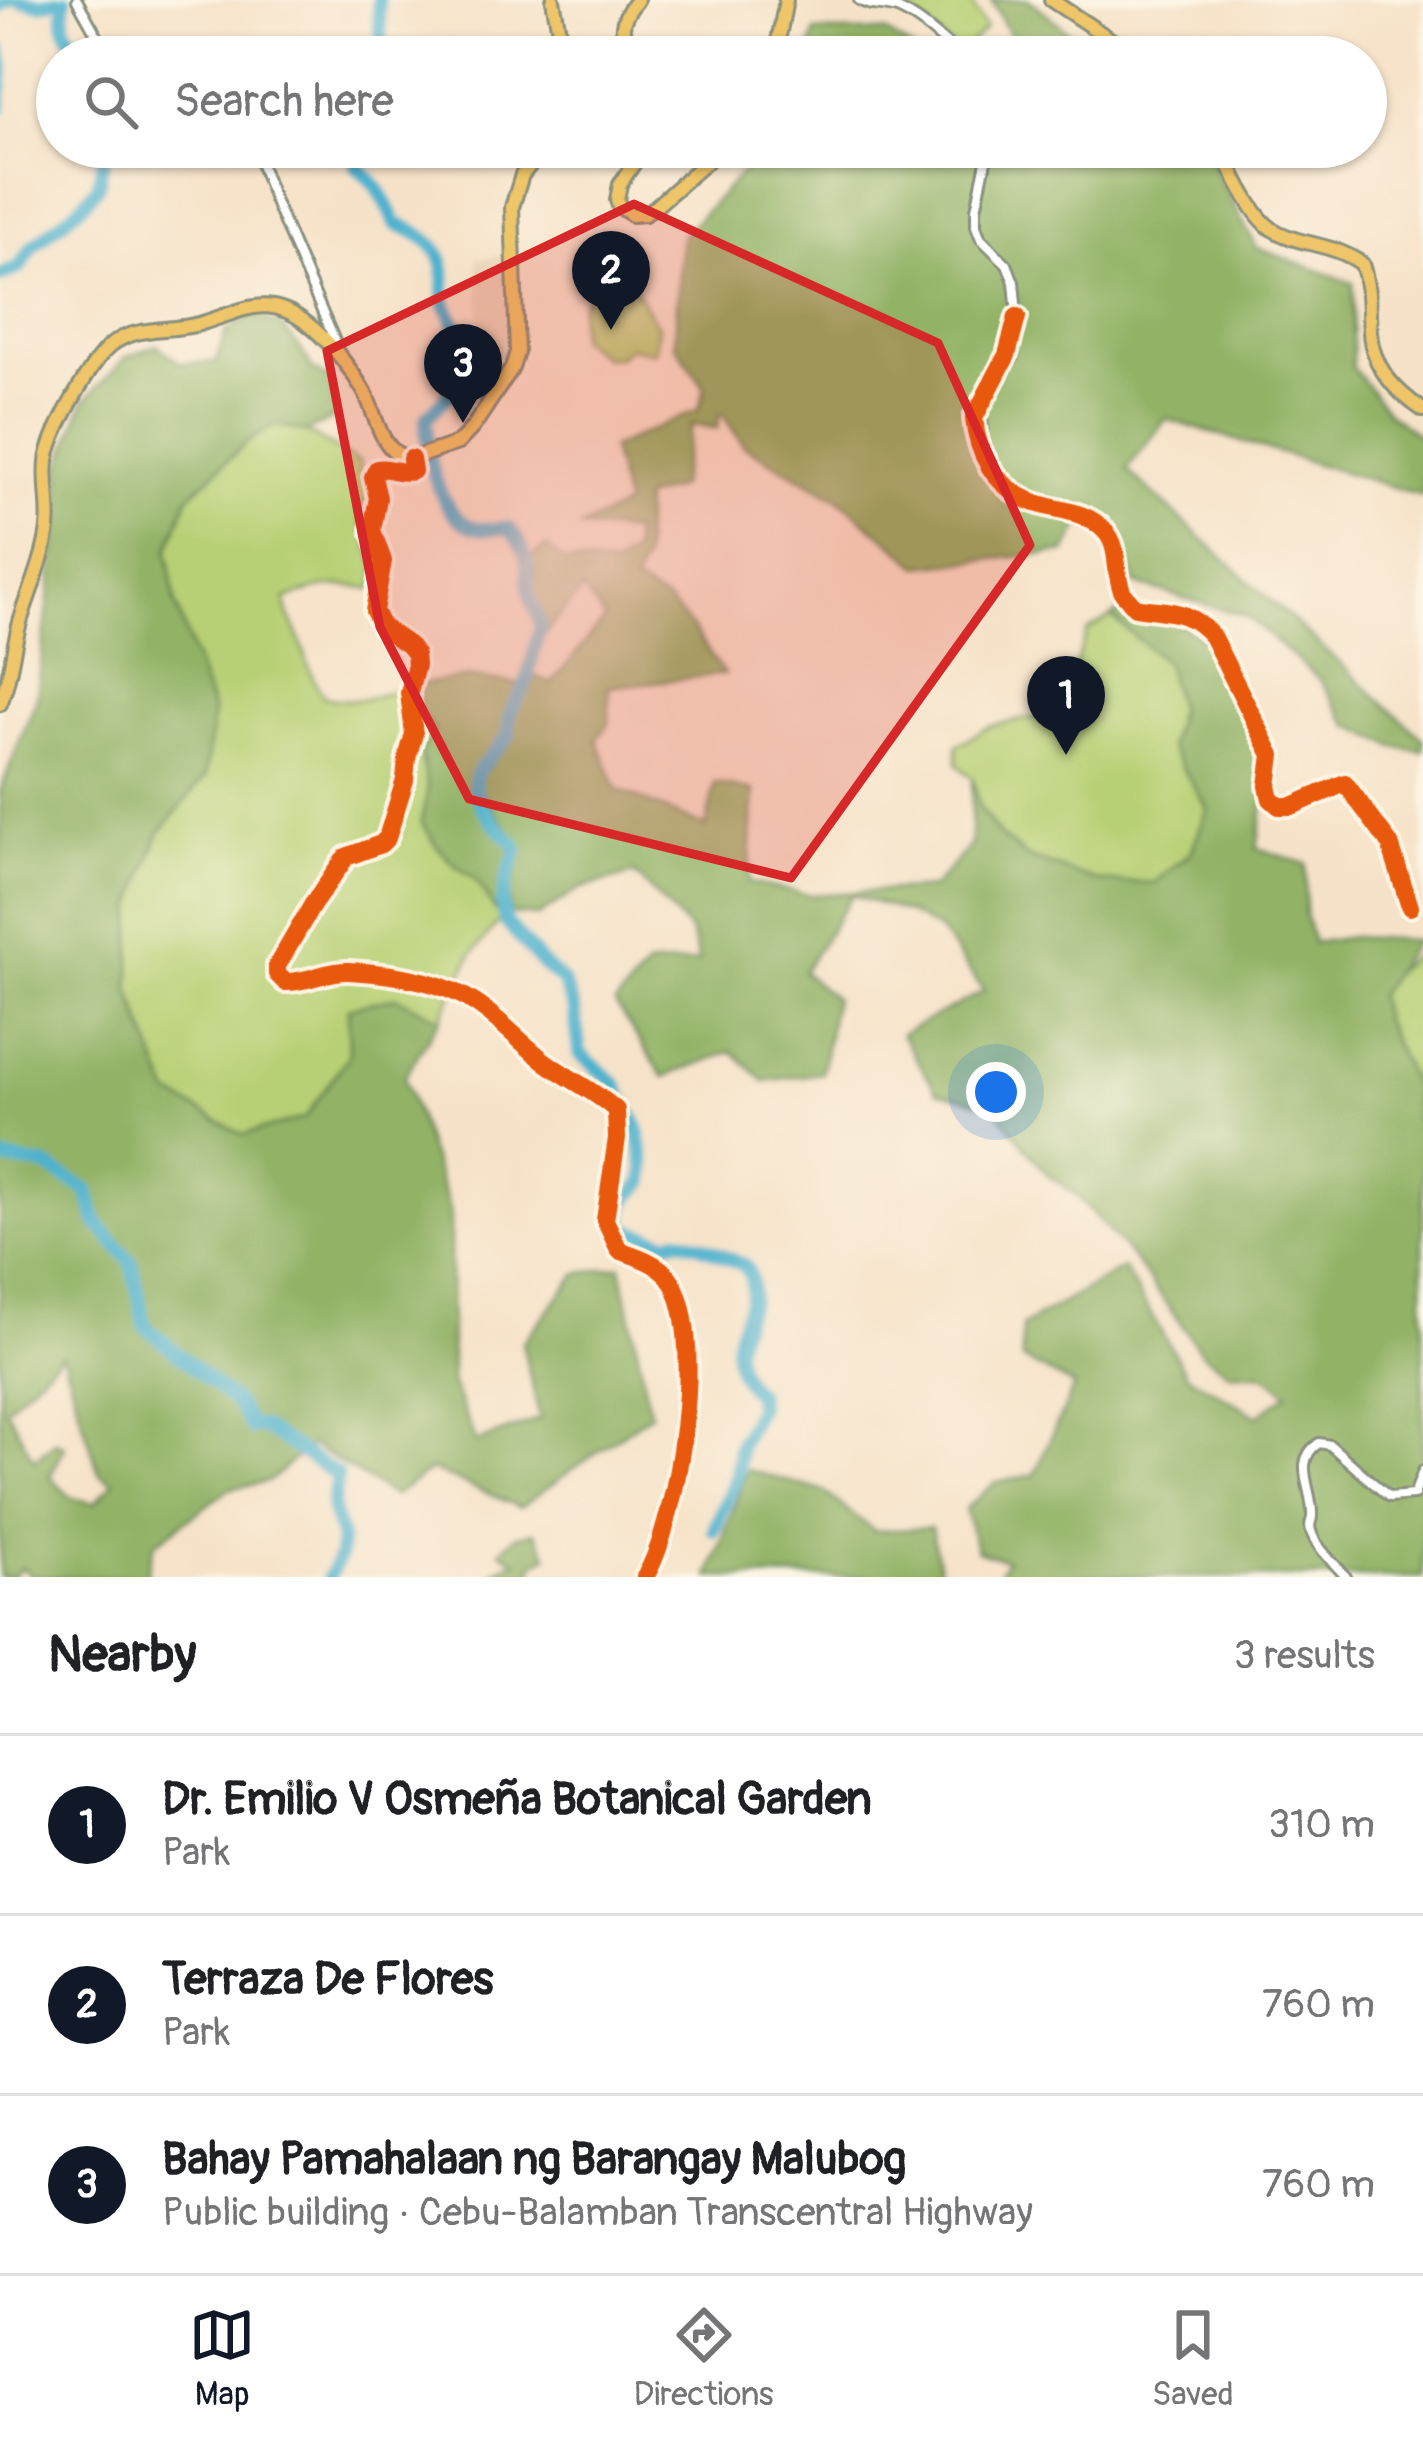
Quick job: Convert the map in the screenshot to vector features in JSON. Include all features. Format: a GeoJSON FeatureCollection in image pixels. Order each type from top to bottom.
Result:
{"type":"FeatureCollection","features":[{"type":"Feature","properties":{"kind":"main road"},"geometry":{"type":"LineString","coordinates":[[554,0],[560,36]]}},
{"type":"Feature","properties":{"kind":"main road"},"geometry":{"type":"LineString","coordinates":[[625,36],[625,15],[637,0]]}},
{"type":"Feature","properties":{"kind":"main road"},"geometry":{"type":"LineString","coordinates":[[779,36],[786,0]]}},
{"type":"Feature","properties":{"kind":"main road"},"geometry":{"type":"LineString","coordinates":[[1051,0],[1105,36]]}},
{"type":"Feature","properties":{"kind":"main road"},"geometry":{"type":"LineString","coordinates":[[0,704],[48,527],[48,457],[68,406],[109,346],[132,333],[194,325],[254,304],[280,307],[308,325],[350,371],[366,393],[393,452],[417,457],[458,443],[512,368],[517,352],[512,208],[528,168]]}},
{"type":"Feature","properties":{"kind":"main road"},"geometry":{"type":"LineString","coordinates":[[632,168],[617,193],[619,206],[632,215],[654,208],[699,168]]}},
{"type":"Feature","properties":{"kind":"main road"},"geometry":{"type":"LineString","coordinates":[[1231,168],[1266,226],[1333,247],[1362,264],[1369,284],[1370,339],[1385,378],[1423,410]]}},
{"type":"Feature","properties":{"kind":"street"},"geometry":{"type":"LineString","coordinates":[[859,0],[905,12],[935,36]]}},
{"type":"Feature","properties":{"kind":"street"},"geometry":{"type":"LineString","coordinates":[[78,3],[97,36]]}},
{"type":"Feature","properties":{"kind":"street"},"geometry":{"type":"LineString","coordinates":[[262,168],[350,371]]}},
{"type":"Feature","properties":{"kind":"street"},"geometry":{"type":"LineString","coordinates":[[985,168],[976,226],[981,239],[1006,264],[1014,282],[1017,316],[1006,355],[974,418],[985,462],[1029,500],[1083,514],[1111,536],[1119,581],[1135,607],[1190,615],[1201,624],[1212,636],[1273,755],[1271,799],[1279,806],[1292,806],[1345,783],[1390,844],[1410,908]]}},
{"type":"Feature","properties":{"kind":"street"},"geometry":{"type":"LineString","coordinates":[[417,457],[413,471],[382,468],[373,473],[379,504],[373,530],[383,561],[374,611],[382,627],[415,653],[409,693],[415,724],[405,780],[387,838],[346,857],[297,932],[277,974],[285,982],[298,982],[335,971],[356,971],[456,993],[616,1110],[617,1138],[605,1220],[608,1232],[619,1250],[668,1276],[680,1301],[684,1327],[686,1385],[680,1460],[657,1556],[645,1577]]}},
{"type":"Feature","properties":{"kind":"street"},"geometry":{"type":"LineString","coordinates":[[1346,1577],[1312,1537],[1306,1454],[1319,1442],[1330,1445],[1389,1497],[1414,1495],[1423,1471]]}},
{"type":"Feature","properties":{"kind":"highlighted area"},"geometry":{"type":"Polygon","coordinates":[[[634,204],[938,343],[1030,545],[791,878],[469,799],[380,627],[327,351],[634,204]]]}},
{"type":"Feature","properties":{"kind":"shaded area"},"geometry":{"type":"Polygon","coordinates":[[[508,255],[511,354],[483,355],[477,258],[508,255]]]}},
{"type":"Feature","properties":{"kind":"green space"},"geometry":{"type":"Polygon","coordinates":[[[875,0],[969,0],[986,28],[978,36],[940,36],[897,1],[875,0]]]}},
{"type":"Feature","properties":{"kind":"green space"},"geometry":{"type":"Polygon","coordinates":[[[991,0],[1030,0],[1074,36],[1011,36],[991,0]]]}},
{"type":"Feature","properties":{"kind":"green space"},"geometry":{"type":"Polygon","coordinates":[[[815,32],[886,32],[892,36],[814,36],[815,32]]]}},
{"type":"Feature","properties":{"kind":"green space"},"geometry":{"type":"Polygon","coordinates":[[[746,168],[1215,168],[1257,248],[1353,283],[1352,367],[1389,414],[1423,439],[1423,496],[1166,419],[1127,470],[1423,739],[1423,751],[1395,747],[1349,725],[1320,680],[1246,616],[1135,584],[1120,531],[1092,504],[1066,552],[919,566],[840,500],[744,446],[723,415],[717,428],[691,425],[679,487],[644,498],[644,558],[634,582],[668,602],[724,674],[609,687],[609,724],[597,739],[617,789],[706,827],[715,783],[754,791],[749,883],[810,895],[932,888],[971,845],[972,778],[980,808],[1001,837],[1027,857],[1099,882],[1154,883],[1191,852],[1208,809],[1169,746],[1178,710],[1165,662],[1112,617],[1121,609],[1172,619],[1206,641],[1229,694],[1265,751],[1265,797],[1257,848],[1306,864],[1305,914],[1313,943],[1351,937],[1416,940],[1377,996],[1383,1020],[1414,1085],[1417,1130],[1423,1129],[1423,1577],[997,1577],[1006,1560],[977,1551],[965,1509],[995,1483],[1034,1475],[1074,1386],[1022,1359],[1022,1326],[1123,1268],[1187,1375],[1258,1416],[1288,1393],[1264,1374],[1229,1372],[1202,1353],[1135,1261],[1075,1194],[1048,1175],[993,1106],[937,1091],[901,1034],[984,991],[940,931],[908,913],[852,895],[803,972],[834,998],[822,1073],[764,1081],[732,1051],[664,1077],[615,1004],[648,966],[699,962],[691,932],[635,874],[581,888],[538,916],[511,914],[509,895],[519,861],[518,843],[478,789],[479,778],[514,737],[514,718],[533,675],[551,684],[605,619],[583,589],[545,633],[533,596],[531,557],[547,546],[563,561],[613,566],[633,553],[633,532],[581,528],[625,505],[611,448],[699,409],[705,388],[675,344],[681,237],[746,168]]]}},
{"type":"Feature","properties":{"kind":"green space"},"geometry":{"type":"Polygon","coordinates":[[[612,285],[633,286],[658,326],[655,352],[629,347],[618,357],[603,357],[579,338],[582,303],[612,285]]]}},
{"type":"Feature","properties":{"kind":"green space"},"geometry":{"type":"Polygon","coordinates":[[[251,315],[280,324],[312,369],[331,380],[337,417],[306,432],[275,425],[249,440],[188,497],[168,551],[175,602],[213,713],[205,777],[159,833],[133,908],[130,991],[169,1094],[244,1135],[305,1118],[349,1055],[348,1008],[396,997],[440,1019],[404,1077],[450,1212],[451,1382],[476,1442],[540,1419],[522,1343],[577,1274],[621,1266],[650,1414],[520,1507],[431,1470],[393,1496],[311,1445],[269,1481],[229,1489],[155,1543],[145,1577],[32,1577],[22,1567],[12,1577],[0,1577],[0,792],[37,697],[61,465],[84,401],[125,358],[157,345],[180,363],[216,362],[226,331],[251,315]],[[62,1354],[6,1408],[34,1460],[55,1442],[65,1446],[50,1477],[72,1498],[94,1503],[114,1483],[99,1473],[62,1354]]]}},
{"type":"Feature","properties":{"kind":"green space"},"geometry":{"type":"Polygon","coordinates":[[[275,425],[306,432],[359,462],[368,497],[359,512],[376,566],[373,589],[329,587],[286,599],[315,682],[324,697],[343,700],[394,690],[424,715],[435,731],[421,753],[428,789],[421,822],[455,865],[474,878],[501,919],[472,954],[440,1019],[396,997],[305,1118],[244,1135],[169,1094],[130,991],[133,908],[159,833],[205,777],[213,713],[175,602],[168,551],[188,497],[250,440],[275,425]]]}},
{"type":"Feature","properties":{"kind":"green space"},"geometry":{"type":"Polygon","coordinates":[[[1112,617],[1165,662],[1178,710],[1169,746],[1208,809],[1191,852],[1154,883],[1099,882],[1027,857],[1001,837],[980,808],[972,778],[957,764],[957,745],[991,726],[1057,713],[1088,630],[1112,617]]]}},
{"type":"Feature","properties":{"kind":"green space"},"geometry":{"type":"Polygon","coordinates":[[[469,677],[523,685],[507,708],[506,735],[479,764],[472,784],[479,805],[515,850],[504,877],[501,919],[474,878],[455,865],[421,822],[428,789],[421,753],[435,730],[415,708],[417,691],[422,684],[469,677]]]}},
{"type":"Feature","properties":{"kind":"green space"},"geometry":{"type":"Polygon","coordinates":[[[1423,952],[1423,1129],[1417,1131],[1414,1085],[1383,1020],[1377,996],[1388,977],[1423,952]]]}},
{"type":"Feature","properties":{"kind":"green space"},"geometry":{"type":"Polygon","coordinates":[[[747,1470],[823,1491],[874,1531],[931,1528],[941,1577],[709,1577],[747,1470]]]}},
{"type":"Feature","properties":{"kind":"green space"},"geometry":{"type":"Polygon","coordinates":[[[535,1532],[548,1555],[532,1566],[535,1577],[491,1577],[517,1561],[500,1551],[516,1536],[535,1532]]]}},
{"type":"Feature","properties":{"kind":"waterway"},"geometry":{"type":"LineString","coordinates":[[0,7],[9,0]]}},
{"type":"Feature","properties":{"kind":"waterway"},"geometry":{"type":"LineString","coordinates":[[20,0],[40,4],[56,0]]}},
{"type":"Feature","properties":{"kind":"waterway"},"geometry":{"type":"LineString","coordinates":[[65,0],[70,36]]}},
{"type":"Feature","properties":{"kind":"waterway"},"geometry":{"type":"LineString","coordinates":[[378,0],[381,36]]}},
{"type":"Feature","properties":{"kind":"waterway"},"geometry":{"type":"LineString","coordinates":[[0,50],[0,108]]}},
{"type":"Feature","properties":{"kind":"waterway"},"geometry":{"type":"LineString","coordinates":[[0,276],[20,267],[33,246],[83,204],[98,186],[102,168]]}},
{"type":"Feature","properties":{"kind":"waterway"},"geometry":{"type":"LineString","coordinates":[[358,168],[380,192],[396,224],[420,234],[437,252],[444,268],[445,302],[467,354],[469,372],[426,419],[437,484],[453,513],[465,523],[482,529],[509,528],[525,556],[540,624],[526,682],[511,710],[509,735],[479,769],[475,782],[486,812],[517,851],[502,903],[505,921],[562,981],[574,1009],[580,1054],[616,1084],[638,1128],[644,1181],[622,1212],[628,1230],[667,1242],[678,1239],[700,1245],[745,1266],[751,1281],[736,1357],[742,1375],[757,1394],[758,1407],[739,1446],[737,1475],[714,1530]]}},
{"type":"Feature","properties":{"kind":"waterway"},"geometry":{"type":"LineString","coordinates":[[0,1159],[46,1166],[87,1190],[97,1223],[132,1263],[145,1326],[237,1404],[251,1428],[260,1426],[337,1475],[332,1508],[341,1537],[340,1556],[329,1577]]}},
{"type":"Feature","properties":{"kind":"cycle path"},"geometry":{"type":"LineString","coordinates":[[1017,317],[1007,355],[974,418],[990,467],[1016,494],[1088,518],[1105,531],[1113,545],[1123,593],[1135,607],[1186,616],[1212,636],[1272,755],[1271,799],[1279,806],[1292,806],[1345,783],[1390,844],[1410,907]]}},
{"type":"Feature","properties":{"kind":"cycle path"},"geometry":{"type":"LineString","coordinates":[[411,459],[413,471],[377,469],[372,530],[383,561],[374,611],[382,627],[415,654],[409,693],[414,734],[405,780],[387,838],[346,857],[313,904],[277,966],[277,974],[285,982],[341,971],[365,972],[447,989],[485,1010],[547,1063],[616,1110],[617,1138],[605,1220],[619,1250],[668,1276],[680,1302],[686,1337],[678,1472],[657,1551],[645,1577]]}},
{"type":"Feature","properties":{"kind":"place","name":"Terraza De Flores"},"geometry":{"type":"Point","coordinates":[611,330]}},
{"type":"Feature","properties":{"kind":"place","name":"Bahay Pamahalaan ng Barangay Malubog"},"geometry":{"type":"Point","coordinates":[463,423]}},
{"type":"Feature","properties":{"kind":"place","name":"Dr. Emilio V Osmeña Botanical Garden"},"geometry":{"type":"Point","coordinates":[1066,755]}}]}
